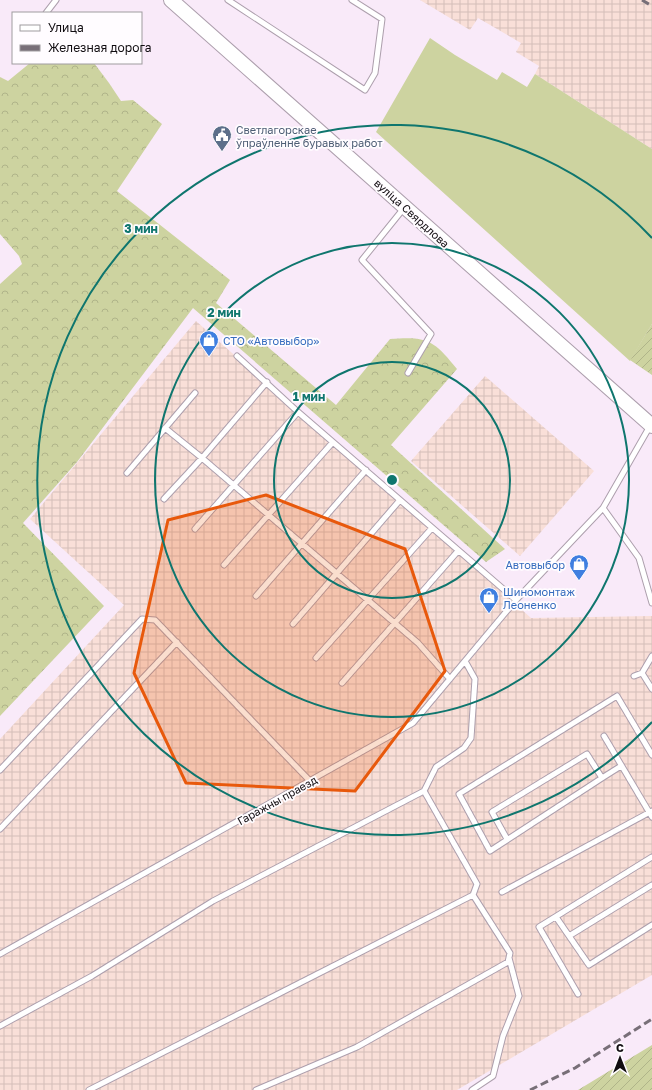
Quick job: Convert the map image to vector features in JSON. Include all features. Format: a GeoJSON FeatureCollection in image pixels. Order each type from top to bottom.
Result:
{"type":"FeatureCollection","features":[{"type":"Feature","properties":{"kind":"main road","name":"вуліца Свярдлова"},"geometry":{"type":"LineString","coordinates":[[175,1],[651,426]]}},
{"type":"Feature","properties":{"kind":"lane"},"geometry":{"type":"LineString","coordinates":[[47,12],[56,0]]}},
{"type":"Feature","properties":{"kind":"lane"},"geometry":{"type":"LineString","coordinates":[[228,0],[365,90],[375,73],[382,20],[352,0]]}},
{"type":"Feature","properties":{"kind":"lane"},"geometry":{"type":"LineString","coordinates":[[405,207],[362,260],[431,334],[408,372]]}},
{"type":"Feature","properties":{"kind":"lane"},"geometry":{"type":"LineString","coordinates":[[237,356],[298,412],[516,600]]}},
{"type":"Feature","properties":{"kind":"lane"},"geometry":{"type":"LineString","coordinates":[[164,499],[202,458],[266,382]]}},
{"type":"Feature","properties":{"kind":"lane"},"geometry":{"type":"LineString","coordinates":[[127,473],[195,393]]}},
{"type":"Feature","properties":{"kind":"lane"},"geometry":{"type":"LineString","coordinates":[[195,528],[298,412]]}},
{"type":"Feature","properties":{"kind":"lane","name":"Гаражны праезд"},"geometry":{"type":"LineString","coordinates":[[0,954],[413,723],[516,600],[603,508],[651,426]]}},
{"type":"Feature","properties":{"kind":"lane"},"geometry":{"type":"LineString","coordinates":[[166,428],[418,643],[450,679]]}},
{"type":"Feature","properties":{"kind":"lane"},"geometry":{"type":"LineString","coordinates":[[224,565],[333,442]]}},
{"type":"Feature","properties":{"kind":"lane"},"geometry":{"type":"LineString","coordinates":[[256,596],[366,470]]}},
{"type":"Feature","properties":{"kind":"lane"},"geometry":{"type":"LineString","coordinates":[[293,624],[400,500]]}},
{"type":"Feature","properties":{"kind":"lane"},"geometry":{"type":"LineString","coordinates":[[603,508],[639,558],[652,603]]}},
{"type":"Feature","properties":{"kind":"lane"},"geometry":{"type":"LineString","coordinates":[[316,658],[432,528]]}},
{"type":"Feature","properties":{"kind":"lane"},"geometry":{"type":"LineString","coordinates":[[342,683],[458,551]]}},
{"type":"Feature","properties":{"kind":"lane"},"geometry":{"type":"LineString","coordinates":[[0,770],[142,619],[155,620],[310,781]]}},
{"type":"Feature","properties":{"kind":"lane"},"geometry":{"type":"LineString","coordinates":[[0,829],[177,642]]}},
{"type":"Feature","properties":{"kind":"lane"},"geometry":{"type":"LineString","coordinates":[[634,676],[642,673],[652,656]]}},
{"type":"Feature","properties":{"kind":"lane"},"geometry":{"type":"LineString","coordinates":[[0,1026],[92,976],[213,900],[424,791],[436,767],[464,748],[472,738],[474,679],[465,661]]}},
{"type":"Feature","properties":{"kind":"lane"},"geometry":{"type":"LineString","coordinates":[[642,673],[652,689]]}},
{"type":"Feature","properties":{"kind":"lane"},"geometry":{"type":"LineString","coordinates":[[621,766],[490,851],[459,794],[616,696],[652,755]]}},
{"type":"Feature","properties":{"kind":"lane"},"geometry":{"type":"LineString","coordinates":[[502,892],[651,813],[604,736]]}},
{"type":"Feature","properties":{"kind":"lane"},"geometry":{"type":"LineString","coordinates":[[508,839],[492,812],[587,754],[602,778]]}},
{"type":"Feature","properties":{"kind":"lane"},"geometry":{"type":"LineString","coordinates":[[89,1090],[473,895],[477,884],[424,791]]}},
{"type":"Feature","properties":{"kind":"lane"},"geometry":{"type":"LineString","coordinates":[[578,994],[539,927],[652,857]]}},
{"type":"Feature","properties":{"kind":"lane"},"geometry":{"type":"LineString","coordinates":[[570,936],[652,885]]}},
{"type":"Feature","properties":{"kind":"lane"},"geometry":{"type":"LineString","coordinates":[[472,1090],[493,1076],[504,1036],[519,996],[509,958],[510,953],[473,895]]}},
{"type":"Feature","properties":{"kind":"lane"},"geometry":{"type":"LineString","coordinates":[[556,917],[589,965],[652,925]]}},
{"type":"Feature","properties":{"kind":"lane"},"geometry":{"type":"LineString","coordinates":[[256,1090],[357,1047],[508,962],[509,958]]}},
{"type":"Feature","properties":{"kind":"highlighted area"},"geometry":{"type":"Polygon","coordinates":[[[266,495],[405,549],[445,671],[355,791],[186,783],[134,673],[168,520],[266,495]]]}},
{"type":"Feature","properties":{"kind":"shaded area"},"geometry":{"type":"Polygon","coordinates":[[[420,0],[652,0],[652,149],[535,74],[539,66],[516,52],[521,43],[478,18],[470,30],[420,0]]]}},
{"type":"Feature","properties":{"kind":"shaded area"},"geometry":{"type":"Polygon","coordinates":[[[196,321],[531,618],[652,616],[652,975],[457,1090],[0,1090],[0,739],[124,605],[30,519],[196,321]]]}},
{"type":"Feature","properties":{"kind":"shaded area"},"geometry":{"type":"Polygon","coordinates":[[[485,376],[594,471],[520,556],[411,461],[485,376]]]}},
{"type":"Feature","properties":{"kind":"green space"},"geometry":{"type":"Polygon","coordinates":[[[430,38],[497,80],[502,72],[527,87],[535,74],[652,149],[652,324],[630,361],[376,132],[430,38]]]}},
{"type":"Feature","properties":{"kind":"green space"},"geometry":{"type":"Polygon","coordinates":[[[29,64],[95,64],[121,101],[133,100],[162,124],[117,191],[230,280],[216,303],[336,405],[390,339],[413,338],[429,342],[442,352],[457,369],[391,445],[505,549],[486,562],[193,308],[77,462],[23,523],[104,606],[0,716],[0,284],[22,264],[19,256],[0,234],[0,77],[8,81],[29,64]]]}},
{"type":"Feature","properties":{"kind":"green space"},"geometry":{"type":"Polygon","coordinates":[[[652,324],[652,375],[630,360],[652,324]]]}},
{"type":"Feature","properties":{"kind":"green space"},"geometry":{"type":"Polygon","coordinates":[[[652,1045],[652,1090],[578,1090],[652,1045]]]}},
{"type":"Feature","properties":{"kind":"railway"},"geometry":{"type":"LineString","coordinates":[[642,0],[652,6]]}},
{"type":"Feature","properties":{"kind":"railway"},"geometry":{"type":"LineString","coordinates":[[530,1090],[575,1068],[652,1019]]}},
{"type":"Feature","properties":{"kind":"place","name":"Светлагорскае ўпраўленне буравых работ"},"geometry":{"type":"Point","coordinates":[222,152]}},
{"type":"Feature","properties":{"kind":"place","name":"СТО «Автовыбор»"},"geometry":{"type":"Point","coordinates":[209,357]}},
{"type":"Feature","properties":{"kind":"place","name":"Автовыбор"},"geometry":{"type":"Point","coordinates":[579,581]}},
{"type":"Feature","properties":{"kind":"place","name":"Шиномонтаж Леоненко"},"geometry":{"type":"Point","coordinates":[489,614]}}]}
